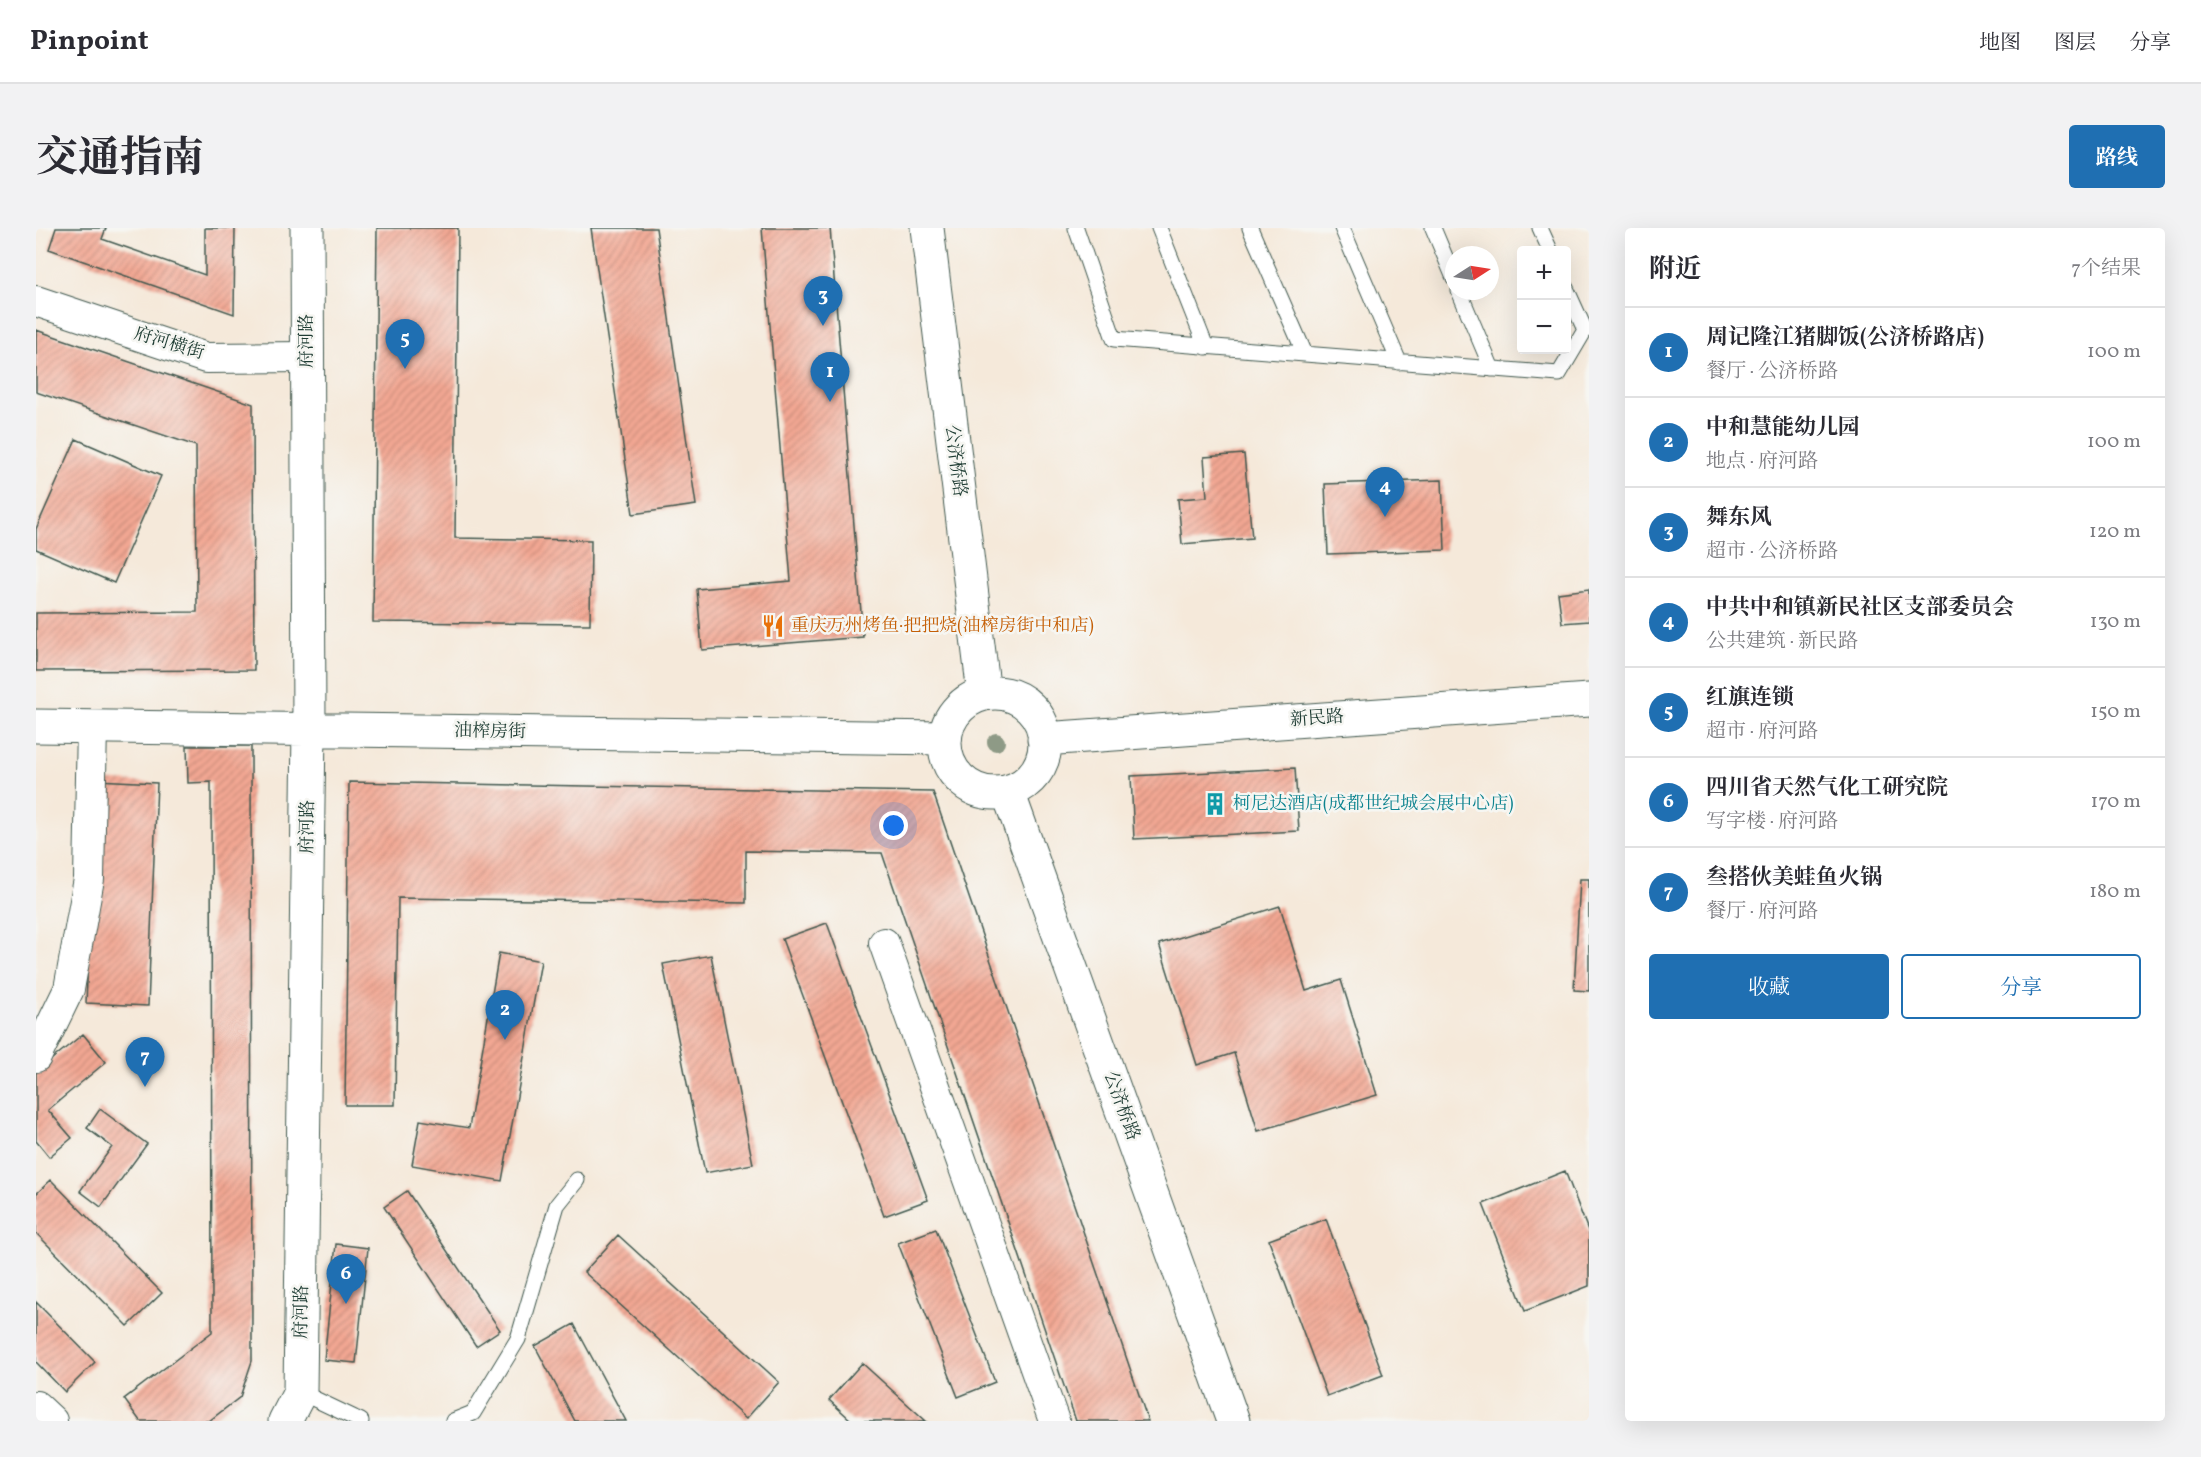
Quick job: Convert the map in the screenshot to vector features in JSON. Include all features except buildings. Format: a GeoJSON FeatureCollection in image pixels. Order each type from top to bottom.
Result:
{"type":"FeatureCollection","features":[{"type":"Feature","properties":{"kind":"street","name":"府河路"},"geometry":{"type":"LineString","coordinates":[[285,1421],[300,1392],[309,729],[307,228]]}},
{"type":"Feature","properties":{"kind":"street","name":"公济桥路"},"geometry":{"type":"LineString","coordinates":[[927,228],[984,694]]}},
{"type":"Feature","properties":{"kind":"street","name":"府河横街"},"geometry":{"type":"LineString","coordinates":[[36,301],[206,358],[307,357]]}},
{"type":"Feature","properties":{"kind":"street"},"geometry":{"type":"LineString","coordinates":[[984,694],[1008,696],[1030,708],[1040,722],[1044,739],[1043,756],[1036,772],[1024,784],[1008,792],[991,794],[974,789],[961,781],[951,769],[946,754],[945,738],[949,723],[958,710],[970,700],[984,694]]}},
{"type":"Feature","properties":{"kind":"street","name":"新民路"},"geometry":{"type":"LineString","coordinates":[[1044,739],[1589,700]]}},
{"type":"Feature","properties":{"kind":"street","name":"油榨房街"},"geometry":{"type":"LineString","coordinates":[[36,726],[945,738]]}},
{"type":"Feature","properties":{"kind":"street"},"geometry":{"type":"LineString","coordinates":[[36,1057],[69,989],[89,879],[92,726]]}},
{"type":"Feature","properties":{"kind":"street","name":"公济桥路"},"geometry":{"type":"LineString","coordinates":[[1008,792],[1233,1421]]}},
{"type":"Feature","properties":{"kind":"street"},"geometry":{"type":"LineString","coordinates":[[884,943],[1054,1421]]}},
{"type":"Feature","properties":{"kind":"street"},"geometry":{"type":"LineString","coordinates":[[36,1406],[51,1421]]}},
{"type":"Feature","properties":{"kind":"lane"},"geometry":{"type":"LineString","coordinates":[[1076,228],[1114,339],[1559,374],[1585,330],[1571,299]]}},
{"type":"Feature","properties":{"kind":"lane"},"geometry":{"type":"LineString","coordinates":[[1159,228],[1206,347]]}},
{"type":"Feature","properties":{"kind":"lane"},"geometry":{"type":"LineString","coordinates":[[1250,228],[1305,354]]}},
{"type":"Feature","properties":{"kind":"lane"},"geometry":{"type":"LineString","coordinates":[[1342,228],[1399,362]]}},
{"type":"Feature","properties":{"kind":"lane"},"geometry":{"type":"LineString","coordinates":[[1433,228],[1445,257]]}},
{"type":"Feature","properties":{"kind":"lane"},"geometry":{"type":"LineString","coordinates":[[1540,228],[1548,246]]}},
{"type":"Feature","properties":{"kind":"lane"},"geometry":{"type":"LineString","coordinates":[[1463,300],[1492,369]]}},
{"type":"Feature","properties":{"kind":"lane"},"geometry":{"type":"LineString","coordinates":[[453,1421],[473,1413],[518,1339],[557,1205],[577,1180]]}},
{"type":"Feature","properties":{"kind":"lane"},"geometry":{"type":"LineString","coordinates":[[300,1392],[361,1421]]}},
{"type":"Feature","properties":{"kind":"place","name":"舞东风"},"geometry":{"type":"Point","coordinates":[823,326]}},
{"type":"Feature","properties":{"kind":"place","name":"红旗连锁"},"geometry":{"type":"Point","coordinates":[405,369]}},
{"type":"Feature","properties":{"kind":"place","name":"周记隆江猪脚饭(公济桥路店)"},"geometry":{"type":"Point","coordinates":[830,402]}},
{"type":"Feature","properties":{"kind":"place","name":"中共中和镇新民社区支部委员会"},"geometry":{"type":"Point","coordinates":[1385,517]}},
{"type":"Feature","properties":{"kind":"place","name":"重庆万州烤鱼·把把烧(油榨房街中和店)"},"geometry":{"type":"Point","coordinates":[773,626]}},
{"type":"Feature","properties":{"kind":"place","name":"柯尼达酒店(成都世纪城会展中心店)"},"geometry":{"type":"Point","coordinates":[1215,804]}},
{"type":"Feature","properties":{"kind":"place","name":"中和慧能幼儿园"},"geometry":{"type":"Point","coordinates":[505,1040]}},
{"type":"Feature","properties":{"kind":"place","name":"叁搭伙美蛙鱼火锅"},"geometry":{"type":"Point","coordinates":[145,1087]}},
{"type":"Feature","properties":{"kind":"place","name":"四川省天然气化工研究院"},"geometry":{"type":"Point","coordinates":[346,1304]}}]}
